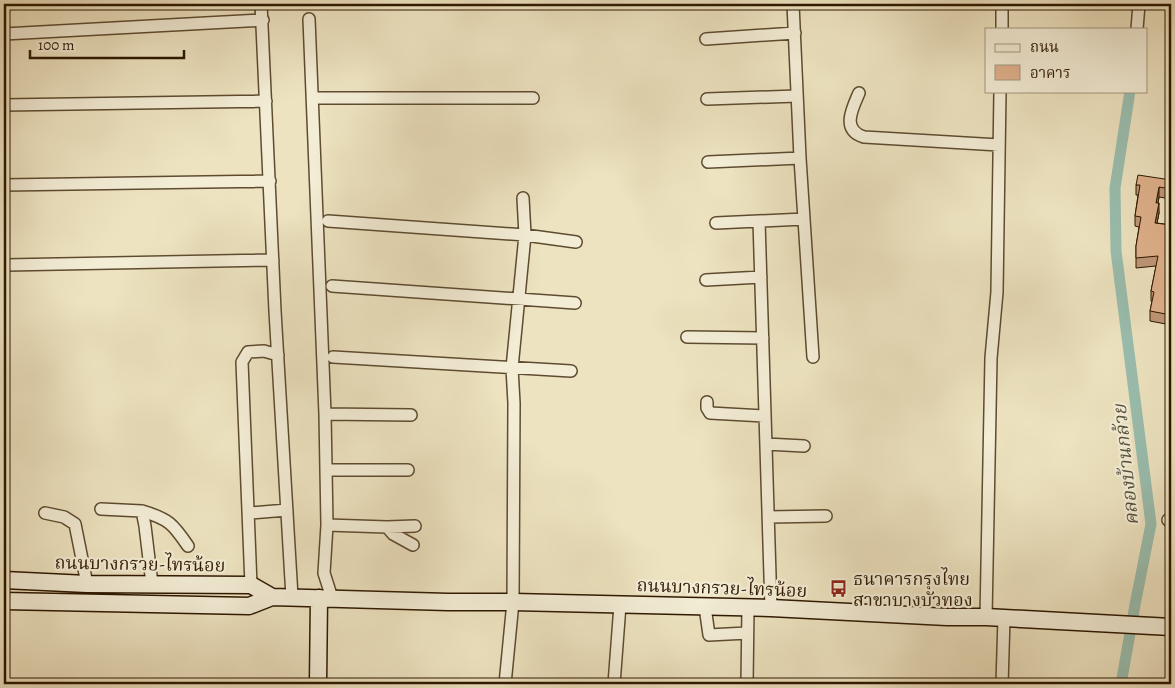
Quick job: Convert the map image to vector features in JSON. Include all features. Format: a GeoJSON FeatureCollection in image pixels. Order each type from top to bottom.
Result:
{"type":"FeatureCollection","features":[{"type":"Feature","properties":{"kind":"main road","name":"ถนนบางกรวย-ไทรน้อย"},"geometry":{"type":"LineString","coordinates":[[4,580],[87,584],[252,585],[272,597]]}},
{"type":"Feature","properties":{"kind":"main road","name":"ถนนบางกรวย-ไทรน้อย"},"geometry":{"type":"LineString","coordinates":[[4,601],[249,606],[272,597],[513,602],[771,608],[1171,627]]}},
{"type":"Feature","properties":{"kind":"main road"},"geometry":{"type":"LineString","coordinates":[[318,684],[326,598]]}},
{"type":"Feature","properties":{"kind":"street"},"geometry":{"type":"LineString","coordinates":[[261,4],[292,598]]}},
{"type":"Feature","properties":{"kind":"street"},"geometry":{"type":"LineString","coordinates":[[793,4],[812,357]]}},
{"type":"Feature","properties":{"kind":"street"},"geometry":{"type":"LineString","coordinates":[[1002,4],[1002,28]]}},
{"type":"Feature","properties":{"kind":"street"},"geometry":{"type":"LineString","coordinates":[[1137,28],[1139,4]]}},
{"type":"Feature","properties":{"kind":"street"},"geometry":{"type":"LineString","coordinates":[[308,19],[325,414],[327,525],[324,573],[326,598]]}},
{"type":"Feature","properties":{"kind":"street"},"geometry":{"type":"LineString","coordinates":[[4,34],[263,20]]}},
{"type":"Feature","properties":{"kind":"street"},"geometry":{"type":"LineString","coordinates":[[706,39],[795,33]]}},
{"type":"Feature","properties":{"kind":"street"},"geometry":{"type":"LineString","coordinates":[[986,617],[991,358],[997,292],[1000,92]]}},
{"type":"Feature","properties":{"kind":"street"},"geometry":{"type":"LineString","coordinates":[[859,93],[850,120],[852,130],[856,134],[999,145]]}},
{"type":"Feature","properties":{"kind":"street"},"geometry":{"type":"LineString","coordinates":[[707,99],[798,96]]}},
{"type":"Feature","properties":{"kind":"street"},"geometry":{"type":"LineString","coordinates":[[312,98],[533,98]]}},
{"type":"Feature","properties":{"kind":"street"},"geometry":{"type":"LineString","coordinates":[[4,105],[266,100]]}},
{"type":"Feature","properties":{"kind":"street"},"geometry":{"type":"LineString","coordinates":[[708,162],[800,158]]}},
{"type":"Feature","properties":{"kind":"street"},"geometry":{"type":"LineString","coordinates":[[4,185],[270,180]]}},
{"type":"Feature","properties":{"kind":"street"},"geometry":{"type":"LineString","coordinates":[[505,684],[513,602],[514,403],[512,368],[525,235],[523,198]]}},
{"type":"Feature","properties":{"kind":"street"},"geometry":{"type":"LineString","coordinates":[[716,223],[804,219]]}},
{"type":"Feature","properties":{"kind":"street"},"geometry":{"type":"LineString","coordinates":[[328,221],[525,235],[576,242]]}},
{"type":"Feature","properties":{"kind":"street"},"geometry":{"type":"LineString","coordinates":[[759,221],[771,608]]}},
{"type":"Feature","properties":{"kind":"street"},"geometry":{"type":"LineString","coordinates":[[4,264],[273,260]]}},
{"type":"Feature","properties":{"kind":"street"},"geometry":{"type":"LineString","coordinates":[[706,280],[761,278]]}},
{"type":"Feature","properties":{"kind":"street"},"geometry":{"type":"LineString","coordinates":[[332,286],[575,303]]}},
{"type":"Feature","properties":{"kind":"street"},"geometry":{"type":"LineString","coordinates":[[687,338],[763,338]]}},
{"type":"Feature","properties":{"kind":"street"},"geometry":{"type":"LineString","coordinates":[[252,585],[242,362],[248,352],[264,351],[278,355]]}},
{"type":"Feature","properties":{"kind":"street"},"geometry":{"type":"LineString","coordinates":[[333,357],[571,371]]}},
{"type":"Feature","properties":{"kind":"street"},"geometry":{"type":"LineString","coordinates":[[707,402],[707,408],[710,413],[765,416]]}},
{"type":"Feature","properties":{"kind":"street"},"geometry":{"type":"LineString","coordinates":[[325,414],[411,415]]}},
{"type":"Feature","properties":{"kind":"street"},"geometry":{"type":"LineString","coordinates":[[766,444],[804,446]]}},
{"type":"Feature","properties":{"kind":"street"},"geometry":{"type":"LineString","coordinates":[[326,470],[408,470]]}},
{"type":"Feature","properties":{"kind":"street"},"geometry":{"type":"LineString","coordinates":[[101,509],[142,511],[159,516],[173,525],[188,546]]}},
{"type":"Feature","properties":{"kind":"street"},"geometry":{"type":"LineString","coordinates":[[250,513],[287,510]]}},
{"type":"Feature","properties":{"kind":"street"},"geometry":{"type":"LineString","coordinates":[[142,511],[152,584]]}},
{"type":"Feature","properties":{"kind":"street"},"geometry":{"type":"LineString","coordinates":[[45,513],[64,517],[75,524],[87,584]]}},
{"type":"Feature","properties":{"kind":"street"},"geometry":{"type":"LineString","coordinates":[[768,517],[826,516]]}},
{"type":"Feature","properties":{"kind":"street"},"geometry":{"type":"LineString","coordinates":[[327,525],[415,526]]}},
{"type":"Feature","properties":{"kind":"street"},"geometry":{"type":"LineString","coordinates":[[387,527],[394,534],[413,545]]}},
{"type":"Feature","properties":{"kind":"street"},"geometry":{"type":"LineString","coordinates":[[614,684],[620,605]]}},
{"type":"Feature","properties":{"kind":"street"},"geometry":{"type":"LineString","coordinates":[[705,607],[709,636],[748,633]]}},
{"type":"Feature","properties":{"kind":"street"},"geometry":{"type":"LineString","coordinates":[[747,684],[748,608]]}},
{"type":"Feature","properties":{"kind":"street"},"geometry":{"type":"LineString","coordinates":[[1002,684],[1004,618]]}},
{"type":"Feature","properties":{"kind":"building"},"geometry":{"type":"Polygon","coordinates":[[[1138,175],[1171,180],[1171,189],[1159,187],[1156,203],[1159,203],[1155,223],[1171,225],[1171,315],[1150,311],[1154,292],[1151,291],[1158,256],[1136,258],[1141,217],[1135,216],[1140,185],[1136,185],[1138,175]]]}},
{"type":"Feature","properties":{"kind":"waterway","name":"คลองบ้านกล้วย"},"geometry":{"type":"LineString","coordinates":[[1121,684],[1151,524],[1116,251],[1115,188],[1130,92]]}},
{"type":"Feature","properties":{"kind":"place","name":"ธนาคารกรุงไทย สาขาบางบัวทอง"},"geometry":{"type":"Point","coordinates":[839,589]}}]}
